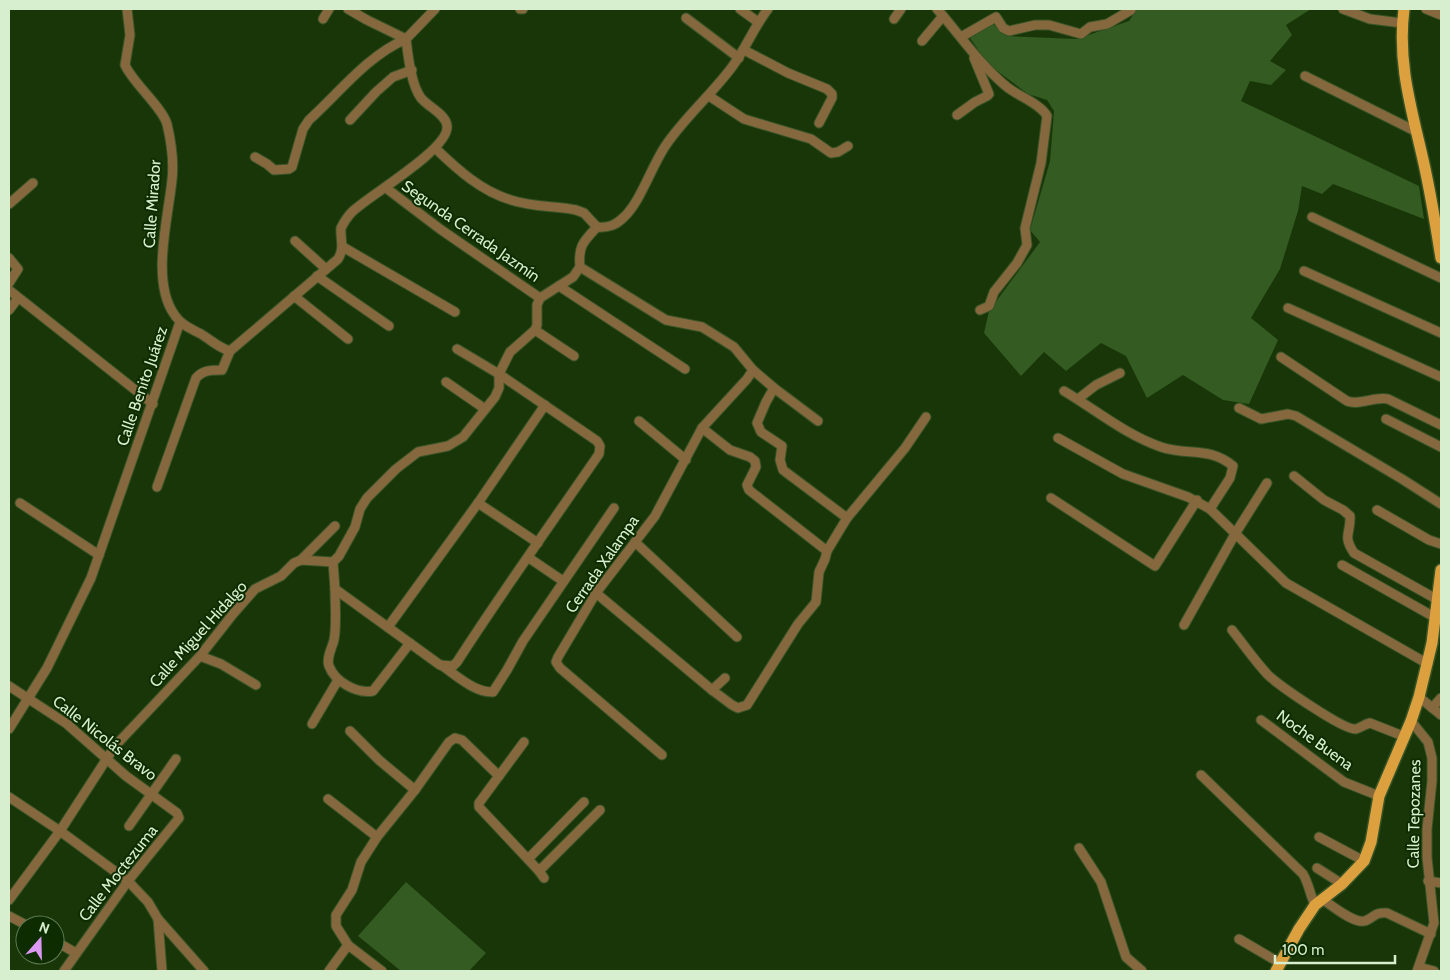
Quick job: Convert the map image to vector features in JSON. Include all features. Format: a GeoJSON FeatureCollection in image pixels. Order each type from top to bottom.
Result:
{"type":"FeatureCollection","features":[{"type":"Feature","properties":{"kind":"main road"},"geometry":{"type":"LineString","coordinates":[[1404,9],[1402,24],[1404,71],[1441,258]]}},
{"type":"Feature","properties":{"kind":"main road"},"geometry":{"type":"LineString","coordinates":[[1278,967],[1319,902],[1342,884],[1364,862],[1371,842],[1380,796],[1411,721],[1428,664],[1436,618],[1441,570]]}},
{"type":"Feature","properties":{"kind":"street","name":"Calle Mirador"},"geometry":{"type":"LineString","coordinates":[[127,9],[130,35],[124,65],[166,122],[172,178],[164,237],[163,286],[169,306],[180,322]]}},
{"type":"Feature","properties":{"kind":"street"},"geometry":{"type":"LineString","coordinates":[[323,19],[329,9]]}},
{"type":"Feature","properties":{"kind":"street"},"geometry":{"type":"LineString","coordinates":[[348,9],[406,39]]}},
{"type":"Feature","properties":{"kind":"street"},"geometry":{"type":"LineString","coordinates":[[255,157],[274,170],[292,167],[303,129],[309,120],[363,67],[396,43],[406,39],[435,9]]}},
{"type":"Feature","properties":{"kind":"street"},"geometry":{"type":"LineString","coordinates":[[740,9],[758,22]]}},
{"type":"Feature","properties":{"kind":"street"},"geometry":{"type":"LineString","coordinates":[[436,148],[474,183],[489,191],[512,200],[576,210],[584,214],[597,227],[607,228],[614,225],[630,210],[667,144],[709,96],[741,54],[758,22],[768,9]]}},
{"type":"Feature","properties":{"kind":"street"},"geometry":{"type":"LineString","coordinates":[[894,19],[901,9]]}},
{"type":"Feature","properties":{"kind":"street"},"geometry":{"type":"LineString","coordinates":[[1343,9],[1370,19],[1402,24]]}},
{"type":"Feature","properties":{"kind":"street"},"geometry":{"type":"LineString","coordinates":[[1426,9],[1441,15]]}},
{"type":"Feature","properties":{"kind":"street"},"geometry":{"type":"LineString","coordinates":[[961,37],[996,17],[1003,28],[1009,30],[1035,25],[1049,25],[1081,34],[1090,28],[1107,24],[1131,10]]}},
{"type":"Feature","properties":{"kind":"street"},"geometry":{"type":"LineString","coordinates":[[922,41],[940,12],[971,51],[1006,86],[1044,110],[1047,116],[1041,162],[1025,228],[1027,245],[1017,263],[994,292],[989,306],[980,310]]}},
{"type":"Feature","properties":{"kind":"street"},"geometry":{"type":"LineString","coordinates":[[686,18],[741,54],[827,89],[832,94],[832,98],[819,123]]}},
{"type":"Feature","properties":{"kind":"street"},"geometry":{"type":"LineString","coordinates":[[157,487],[196,378],[201,372],[222,370],[230,351],[338,259],[342,254],[343,247],[340,234],[344,222],[361,205],[386,188],[436,148],[444,136],[447,126],[445,120],[422,99],[414,84],[406,39]]}},
{"type":"Feature","properties":{"kind":"street"},"geometry":{"type":"LineString","coordinates":[[957,115],[989,94],[971,51]]}},
{"type":"Feature","properties":{"kind":"street"},"geometry":{"type":"LineString","coordinates":[[350,120],[392,77],[412,70]]}},
{"type":"Feature","properties":{"kind":"street"},"geometry":{"type":"LineString","coordinates":[[1305,76],[1417,132]]}},
{"type":"Feature","properties":{"kind":"street"},"geometry":{"type":"LineString","coordinates":[[709,96],[744,119],[811,140],[831,153],[838,152],[848,146]]}},
{"type":"Feature","properties":{"kind":"street"},"geometry":{"type":"LineString","coordinates":[[9,204],[33,183]]}},
{"type":"Feature","properties":{"kind":"street","name":"Segunda Cerrada Jazmín"},"geometry":{"type":"LineString","coordinates":[[386,188],[440,229],[540,298]]}},
{"type":"Feature","properties":{"kind":"street"},"geometry":{"type":"LineString","coordinates":[[1312,217],[1441,278]]}},
{"type":"Feature","properties":{"kind":"street"},"geometry":{"type":"LineString","coordinates":[[301,560],[333,562],[339,556],[356,527],[360,509],[367,498],[390,474],[418,452],[448,446],[457,442],[497,393],[499,374],[510,352],[535,330],[537,325],[537,305],[540,298],[573,277],[580,267],[579,252],[581,245],[597,227]]}},
{"type":"Feature","properties":{"kind":"street"},"geometry":{"type":"LineString","coordinates":[[295,241],[326,269]]}},
{"type":"Feature","properties":{"kind":"street"},"geometry":{"type":"LineString","coordinates":[[343,247],[455,312]]}},
{"type":"Feature","properties":{"kind":"street"},"geometry":{"type":"LineString","coordinates":[[9,258],[18,269],[9,282]]}},
{"type":"Feature","properties":{"kind":"street"},"geometry":{"type":"LineString","coordinates":[[580,267],[666,320],[702,327],[734,347],[753,370],[818,422]]}},
{"type":"Feature","properties":{"kind":"street"},"geometry":{"type":"LineString","coordinates":[[1304,271],[1441,333]]}},
{"type":"Feature","properties":{"kind":"street"},"geometry":{"type":"LineString","coordinates":[[317,276],[389,326]]}},
{"type":"Feature","properties":{"kind":"street"},"geometry":{"type":"LineString","coordinates":[[559,286],[685,369]]}},
{"type":"Feature","properties":{"kind":"street"},"geometry":{"type":"LineString","coordinates":[[9,290],[152,404]]}},
{"type":"Feature","properties":{"kind":"street"},"geometry":{"type":"LineString","coordinates":[[294,296],[348,339]]}},
{"type":"Feature","properties":{"kind":"street"},"geometry":{"type":"LineString","coordinates":[[9,310],[18,298]]}},
{"type":"Feature","properties":{"kind":"street"},"geometry":{"type":"LineString","coordinates":[[1288,308],[1441,377]]}},
{"type":"Feature","properties":{"kind":"street","name":"Calle Benito Juárez"},"geometry":{"type":"LineString","coordinates":[[9,728],[56,651],[90,578],[180,322],[212,340],[222,349],[230,351]]}},
{"type":"Feature","properties":{"kind":"street"},"geometry":{"type":"LineString","coordinates":[[535,330],[574,356]]}},
{"type":"Feature","properties":{"kind":"street"},"geometry":{"type":"LineString","coordinates":[[440,665],[453,666],[457,662],[490,610],[599,454],[600,446],[597,441],[545,405],[457,349]]}},
{"type":"Feature","properties":{"kind":"street"},"geometry":{"type":"LineString","coordinates":[[1281,357],[1347,401],[1352,403],[1382,398],[1388,399],[1441,425]]}},
{"type":"Feature","properties":{"kind":"street","name":"Cerrada Xalampa"},"geometry":{"type":"LineString","coordinates":[[662,755],[560,668],[556,662],[596,594],[655,516],[702,428],[753,370]]}},
{"type":"Feature","properties":{"kind":"street"},"geometry":{"type":"LineString","coordinates":[[1078,400],[1096,385],[1120,373]]}},
{"type":"Feature","properties":{"kind":"street"},"geometry":{"type":"LineString","coordinates":[[446,382],[485,409]]}},
{"type":"Feature","properties":{"kind":"street"},"geometry":{"type":"LineString","coordinates":[[774,388],[760,414],[757,423],[758,428],[782,446],[780,465],[783,470],[847,518]]}},
{"type":"Feature","properties":{"kind":"street"},"geometry":{"type":"LineString","coordinates":[[1064,391],[1117,424],[1160,446],[1170,449],[1209,453],[1228,461],[1233,466],[1230,478],[1210,509]]}},
{"type":"Feature","properties":{"kind":"street"},"geometry":{"type":"LineString","coordinates":[[388,627],[478,503],[545,405]]}},
{"type":"Feature","properties":{"kind":"street"},"geometry":{"type":"LineString","coordinates":[[1239,408],[1261,419],[1288,414],[1296,416],[1441,504]]}},
{"type":"Feature","properties":{"kind":"street"},"geometry":{"type":"LineString","coordinates":[[596,594],[732,705],[738,708],[747,705],[798,624],[816,602],[819,572],[827,551],[847,518],[905,448],[926,417]]}},
{"type":"Feature","properties":{"kind":"street"},"geometry":{"type":"LineString","coordinates":[[1386,419],[1441,447]]}},
{"type":"Feature","properties":{"kind":"street"},"geometry":{"type":"LineString","coordinates":[[639,421],[686,460]]}},
{"type":"Feature","properties":{"kind":"street"},"geometry":{"type":"LineString","coordinates":[[702,428],[730,450],[750,457],[756,467],[747,485],[749,490],[827,551]]}},
{"type":"Feature","properties":{"kind":"street"},"geometry":{"type":"LineString","coordinates":[[1058,438],[1123,474],[1197,500],[1210,509],[1286,583],[1428,664]]}},
{"type":"Feature","properties":{"kind":"street"},"geometry":{"type":"LineString","coordinates":[[1294,476],[1324,500],[1350,516],[1346,536],[1354,553],[1438,600]]}},
{"type":"Feature","properties":{"kind":"street"},"geometry":{"type":"LineString","coordinates":[[1184,625],[1235,534],[1267,483]]}},
{"type":"Feature","properties":{"kind":"street"},"geometry":{"type":"LineString","coordinates":[[1051,498],[1155,566],[1197,500]]}},
{"type":"Feature","properties":{"kind":"street"},"geometry":{"type":"LineString","coordinates":[[20,503],[99,555]]}},
{"type":"Feature","properties":{"kind":"street"},"geometry":{"type":"LineString","coordinates":[[478,503],[538,543]]}},
{"type":"Feature","properties":{"kind":"street"},"geometry":{"type":"LineString","coordinates":[[335,589],[440,665],[476,688],[486,692],[493,692],[562,581],[614,508]]}},
{"type":"Feature","properties":{"kind":"street"},"geometry":{"type":"LineString","coordinates":[[1377,510],[1429,540],[1441,544]]}},
{"type":"Feature","properties":{"kind":"street","name":"Calle Miguel Hidalgo"},"geometry":{"type":"LineString","coordinates":[[9,900],[60,831],[121,738],[200,656],[233,614],[256,589],[281,576],[294,563],[301,560],[334,526]]}},
{"type":"Feature","properties":{"kind":"street"},"geometry":{"type":"LineString","coordinates":[[635,542],[737,637]]}},
{"type":"Feature","properties":{"kind":"street"},"geometry":{"type":"LineString","coordinates":[[528,558],[562,581]]}},
{"type":"Feature","properties":{"kind":"street"},"geometry":{"type":"LineString","coordinates":[[333,562],[335,589],[334,639],[328,665],[338,680],[362,692],[373,690],[410,643]]}},
{"type":"Feature","properties":{"kind":"street"},"geometry":{"type":"LineString","coordinates":[[1342,565],[1436,618]]}},
{"type":"Feature","properties":{"kind":"street"},"geometry":{"type":"LineString","coordinates":[[1232,630],[1268,675],[1324,714],[1349,728],[1356,729],[1370,723],[1404,736]]}},
{"type":"Feature","properties":{"kind":"street"},"geometry":{"type":"LineString","coordinates":[[200,656],[221,664],[256,685]]}},
{"type":"Feature","properties":{"kind":"street"},"geometry":{"type":"LineString","coordinates":[[712,690],[725,678]]}},
{"type":"Feature","properties":{"kind":"street"},"geometry":{"type":"LineString","coordinates":[[312,724],[338,680]]}},
{"type":"Feature","properties":{"kind":"street","name":"Calle Nicolás Bravo"},"geometry":{"type":"LineString","coordinates":[[9,686],[67,724],[126,776],[177,813],[179,818]]}},
{"type":"Feature","properties":{"kind":"street"},"geometry":{"type":"LineString","coordinates":[[1419,698],[1441,715]]}},
{"type":"Feature","properties":{"kind":"street"},"geometry":{"type":"LineString","coordinates":[[1432,708],[1441,698]]}},
{"type":"Feature","properties":{"kind":"street","name":"Noche Buena"},"geometry":{"type":"LineString","coordinates":[[1261,720],[1344,782],[1380,796]]}},
{"type":"Feature","properties":{"kind":"street","name":"Calle Tepozanes"},"geometry":{"type":"LineString","coordinates":[[1411,721],[1428,742],[1432,758],[1432,781],[1427,829],[1428,881],[1434,919],[1431,934],[1418,969]]}},
{"type":"Feature","properties":{"kind":"street"},"geometry":{"type":"LineString","coordinates":[[350,731],[379,760],[415,790]]}},
{"type":"Feature","properties":{"kind":"street"},"geometry":{"type":"LineString","coordinates":[[382,971],[348,945],[336,926],[336,915],[352,890],[361,862],[377,837],[415,790],[449,742],[455,738],[462,740],[499,776]]}},
{"type":"Feature","properties":{"kind":"street"},"geometry":{"type":"LineString","coordinates":[[524,742],[478,803],[541,874],[600,810]]}},
{"type":"Feature","properties":{"kind":"street"},"geometry":{"type":"LineString","coordinates":[[129,826],[176,759]]}},
{"type":"Feature","properties":{"kind":"street"},"geometry":{"type":"LineString","coordinates":[[1201,775],[1303,874],[1307,880],[1310,895],[1319,902],[1355,921],[1362,922],[1380,912],[1387,913],[1431,934]]}},
{"type":"Feature","properties":{"kind":"street"},"geometry":{"type":"LineString","coordinates":[[9,797],[60,831],[128,881],[148,902],[158,919],[204,971]]}},
{"type":"Feature","properties":{"kind":"street"},"geometry":{"type":"LineString","coordinates":[[328,798],[377,837]]}},
{"type":"Feature","properties":{"kind":"street"},"geometry":{"type":"LineString","coordinates":[[528,859],[584,802]]}},
{"type":"Feature","properties":{"kind":"street","name":"Calle Moctezuma"},"geometry":{"type":"LineString","coordinates":[[64,971],[128,881],[179,818]]}},
{"type":"Feature","properties":{"kind":"street"},"geometry":{"type":"LineString","coordinates":[[1319,837],[1364,862]]}},
{"type":"Feature","properties":{"kind":"street"},"geometry":{"type":"LineString","coordinates":[[1079,848],[1101,882],[1126,957],[1142,971]]}},
{"type":"Feature","properties":{"kind":"street"},"geometry":{"type":"LineString","coordinates":[[1317,868],[1342,884]]}},
{"type":"Feature","properties":{"kind":"street"},"geometry":{"type":"LineString","coordinates":[[1428,881],[1441,884]]}},
{"type":"Feature","properties":{"kind":"street"},"geometry":{"type":"LineString","coordinates":[[158,919],[162,971]]}},
{"type":"Feature","properties":{"kind":"street"},"geometry":{"type":"LineString","coordinates":[[1239,940],[1278,967]]}},
{"type":"Feature","properties":{"kind":"street"},"geometry":{"type":"LineString","coordinates":[[328,971],[348,945]]}},
{"type":"Feature","properties":{"kind":"street"},"geometry":{"type":"LineString","coordinates":[[65,947],[76,953]]}},
{"type":"Feature","properties":{"kind":"street"},"geometry":{"type":"LineString","coordinates":[[1418,969],[1434,971]]}},
{"type":"Feature","properties":{"kind":"green space"},"geometry":{"type":"Polygon","coordinates":[[[1137,9],[1311,9],[1286,25],[1292,35],[1270,61],[1286,70],[1271,85],[1250,81],[1241,101],[1419,186],[1424,219],[1333,184],[1322,194],[1302,186],[1298,211],[1280,269],[1251,318],[1278,340],[1249,404],[1223,400],[1183,375],[1147,398],[1126,356],[1101,343],[1066,371],[1044,352],[1021,376],[984,333],[989,311],[1040,242],[1030,230],[1050,161],[1054,111],[1047,100],[1028,94],[988,64],[970,38],[993,24],[1006,36],[1077,39],[1129,21],[1137,9]]]}},
{"type":"Feature","properties":{"kind":"green space"},"geometry":{"type":"Polygon","coordinates":[[[406,882],[486,953],[469,971],[401,971],[358,936],[406,882]]]}}]}
